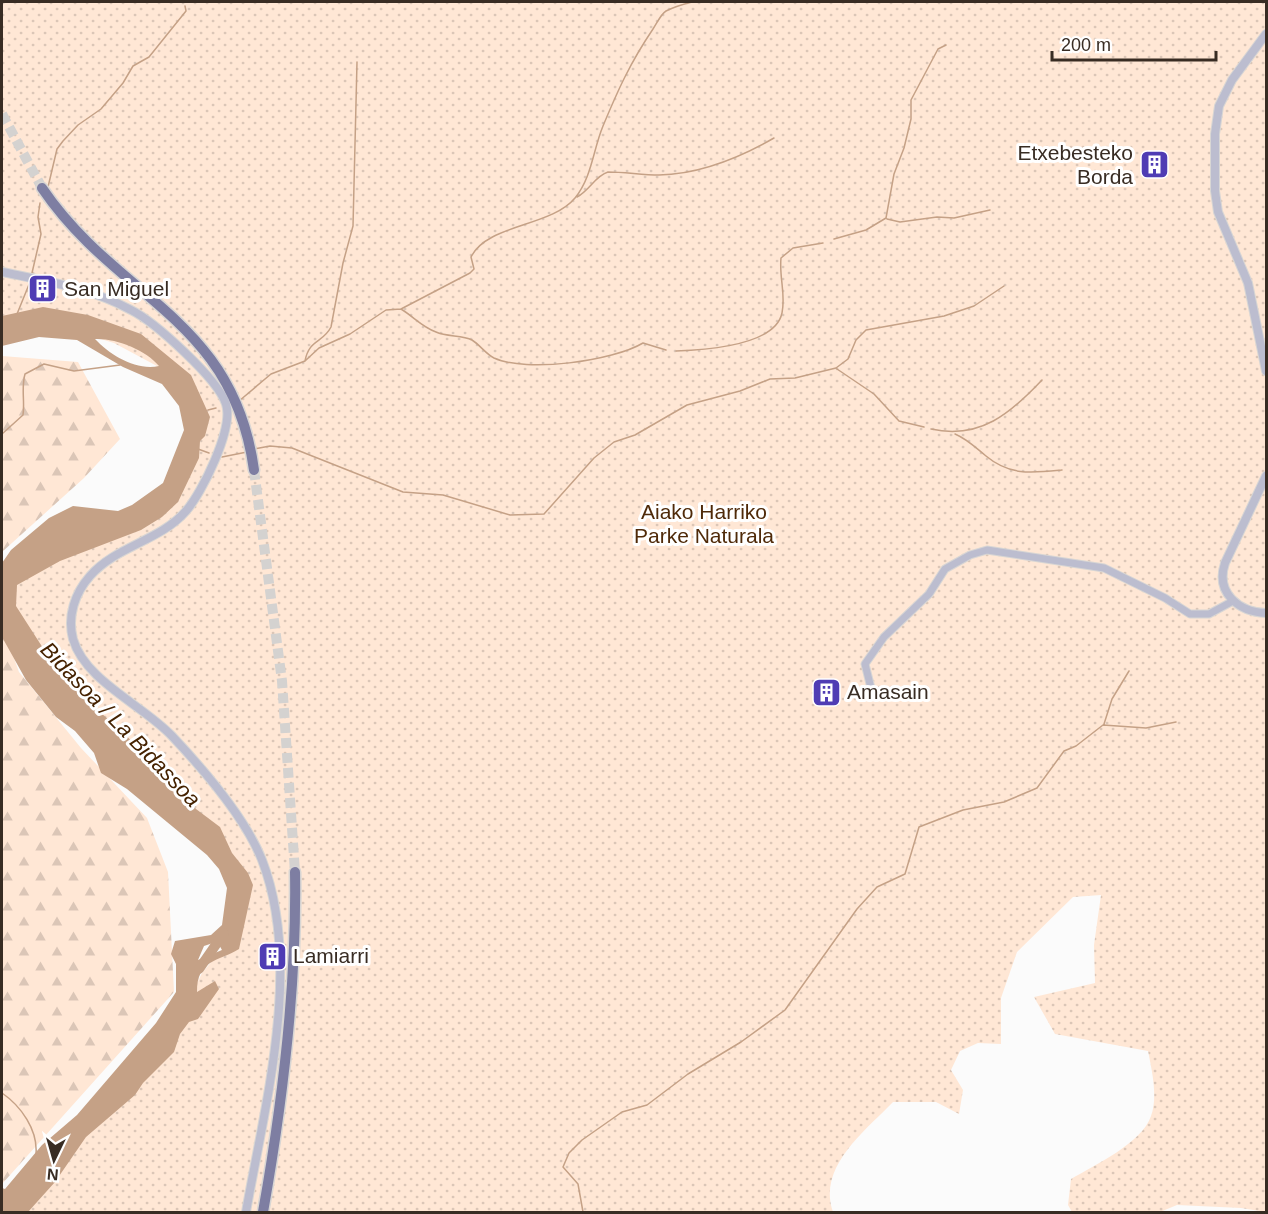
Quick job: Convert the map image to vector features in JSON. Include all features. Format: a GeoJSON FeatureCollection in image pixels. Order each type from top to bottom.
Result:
{"type":"FeatureCollection","features":[{"type":"Feature","properties":{"kind":"highway"},"geometry":{"type":"LineString","coordinates":[[42,188],[68,223],[110,265],[178,320],[216,362],[240,409],[254,464]]}},
{"type":"Feature","properties":{"kind":"highway"},"geometry":{"type":"LineString","coordinates":[[262,1212],[280,1103],[291,1009],[296,872]]}},
{"type":"Feature","properties":{"kind":"street"},"geometry":{"type":"LineString","coordinates":[[1266,34],[1232,80],[1219,106],[1215,134],[1218,212],[1248,283],[1266,371]]}},
{"type":"Feature","properties":{"kind":"street"},"geometry":{"type":"LineString","coordinates":[[2,272],[62,284],[133,311],[198,366],[226,404],[227,420],[222,442],[187,511],[170,526],[114,555],[91,574],[78,592],[71,625],[76,649],[93,672],[158,722],[206,772],[249,836],[264,868],[282,957],[273,1061],[246,1212]]}},
{"type":"Feature","properties":{"kind":"street"},"geometry":{"type":"LineString","coordinates":[[1266,476],[1223,570],[1226,591],[1233,601],[1254,613],[1266,613]]}},
{"type":"Feature","properties":{"kind":"street"},"geometry":{"type":"LineString","coordinates":[[872,692],[865,664],[884,637],[928,594],[945,569],[970,555],[987,550],[1104,568],[1165,597],[1190,614],[1209,614],[1233,601]]}},
{"type":"Feature","properties":{"kind":"green space","name":"Aiako Harriko Parke Naturala"},"geometry":{"type":"Polygon","coordinates":[[[2,2],[1266,2],[1266,1212],[1241,1208],[1177,1205],[1160,1212],[1072,1212],[1068,1205],[1071,1179],[1117,1152],[1138,1135],[1151,1116],[1154,1101],[1154,1084],[1148,1051],[1055,1034],[1034,997],[1095,983],[1094,945],[1101,895],[1073,897],[1017,952],[1001,998],[1001,1044],[978,1043],[960,1051],[951,1070],[963,1090],[959,1114],[936,1102],[893,1102],[857,1138],[838,1165],[832,1180],[830,1196],[833,1212],[8,1212],[186,1006],[202,973],[234,935],[236,877],[63,701],[3,591],[153,503],[189,440],[181,391],[157,366],[114,343],[58,326],[2,331],[2,2]]]}},
{"type":"Feature","properties":{"kind":"green space"},"geometry":{"type":"Polygon","coordinates":[[[2,356],[78,362],[120,439],[84,478],[2,552],[2,356]]]}},
{"type":"Feature","properties":{"kind":"green space"},"geometry":{"type":"Polygon","coordinates":[[[2,625],[19,672],[81,748],[147,818],[168,872],[174,992],[2,1184],[2,625]]]}},
{"type":"Feature","properties":{"kind":"shaded area"},"geometry":{"type":"Polygon","coordinates":[[[43,307],[88,315],[141,334],[191,375],[210,417],[205,436],[200,441],[199,458],[178,502],[162,517],[141,530],[60,561],[17,585],[16,606],[50,659],[76,690],[146,754],[180,788],[196,809],[220,827],[232,853],[248,873],[253,885],[239,949],[210,963],[201,973],[198,981],[197,992],[215,981],[219,989],[198,1019],[189,1022],[180,1034],[174,1052],[143,1083],[135,1095],[86,1137],[55,1182],[28,1212],[2,1212],[2,1188],[5,1189],[42,1145],[77,1115],[156,1023],[176,992],[176,964],[171,954],[175,941],[211,935],[222,925],[227,888],[219,869],[207,855],[127,789],[101,773],[94,753],[75,731],[56,717],[26,680],[2,637],[2,563],[11,550],[49,518],[73,506],[118,511],[132,505],[163,483],[184,430],[179,406],[162,384],[123,367],[77,340],[39,337],[2,346],[2,316],[43,307]],[[95,339],[108,351],[133,364],[159,366],[139,350],[130,346],[95,339]],[[218,943],[204,946],[198,960],[222,950],[218,943]]]}},
{"type":"Feature","properties":{"kind":"waterway"},"geometry":{"type":"LineString","coordinates":[[401,309],[470,273],[474,269],[471,257],[479,246],[491,238],[551,215],[564,208],[575,198],[589,172],[609,113],[638,53],[664,12],[692,2]]}},
{"type":"Feature","properties":{"kind":"waterway"},"geometry":{"type":"LineString","coordinates":[[48,187],[57,149],[63,141],[78,125],[101,109],[123,83],[133,66],[149,57],[186,11],[185,6]]}},
{"type":"Feature","properties":{"kind":"waterway"},"geometry":{"type":"LineString","coordinates":[[834,239],[866,230],[886,218],[894,174],[904,148],[911,119],[911,100],[938,49],[946,45]]}},
{"type":"Feature","properties":{"kind":"waterway"},"geometry":{"type":"LineString","coordinates":[[305,361],[313,345],[331,327],[343,263],[353,226],[357,62]]}},
{"type":"Feature","properties":{"kind":"waterway"},"geometry":{"type":"LineString","coordinates":[[577,197],[608,172],[659,175],[689,172],[719,164],[774,138]]}},
{"type":"Feature","properties":{"kind":"waterway"},"geometry":{"type":"LineString","coordinates":[[32,273],[41,234],[38,217],[40,203]]}},
{"type":"Feature","properties":{"kind":"waterway"},"geometry":{"type":"LineString","coordinates":[[887,219],[900,222],[937,217],[954,218],[990,210]]}},
{"type":"Feature","properties":{"kind":"waterway"},"geometry":{"type":"LineString","coordinates":[[676,351],[736,344],[766,333],[777,324],[782,313],[781,258],[793,248],[823,243]]}},
{"type":"Feature","properties":{"kind":"waterway"},"geometry":{"type":"LineString","coordinates":[[17,314],[30,282]]}},
{"type":"Feature","properties":{"kind":"waterway"},"geometry":{"type":"LineString","coordinates":[[254,449],[270,446],[292,448],[403,492],[443,495],[510,515],[544,514],[594,458],[614,442],[635,435],[687,405],[740,391],[770,379],[795,378],[836,368],[848,359],[856,340],[866,330],[944,316],[974,306],[1004,286]]}},
{"type":"Feature","properties":{"kind":"waterway"},"geometry":{"type":"LineString","coordinates":[[239,401],[271,374],[305,361],[319,348],[350,334],[386,310],[401,309],[431,330],[440,334],[464,337],[472,340],[494,358],[527,365],[591,360],[643,343],[666,350]]}},
{"type":"Feature","properties":{"kind":"waterway"},"geometry":{"type":"LineString","coordinates":[[2,434],[23,415],[25,374],[44,364],[74,371],[120,365]]}},
{"type":"Feature","properties":{"kind":"waterway"},"geometry":{"type":"LineString","coordinates":[[837,369],[874,394],[899,421],[924,427]]}},
{"type":"Feature","properties":{"kind":"waterway"},"geometry":{"type":"LineString","coordinates":[[931,429],[965,431],[993,421],[1018,403],[1042,380]]}},
{"type":"Feature","properties":{"kind":"waterway"},"geometry":{"type":"LineString","coordinates":[[208,410],[216,408]]}},
{"type":"Feature","properties":{"kind":"waterway"},"geometry":{"type":"LineString","coordinates":[[955,434],[1004,467],[1022,472],[1062,470]]}},
{"type":"Feature","properties":{"kind":"waterway"},"geometry":{"type":"LineString","coordinates":[[198,449],[209,453]]}},
{"type":"Feature","properties":{"kind":"waterway"},"geometry":{"type":"LineString","coordinates":[[222,457],[247,452]]}},
{"type":"Feature","properties":{"kind":"waterway"},"geometry":{"type":"LineString","coordinates":[[1104,724],[1112,699],[1129,671]]}},
{"type":"Feature","properties":{"kind":"waterway"},"geometry":{"type":"LineString","coordinates":[[583,1212],[578,1184],[563,1167],[569,1153],[582,1140],[622,1112],[647,1105],[688,1074],[741,1042],[785,1010],[857,909],[877,887],[905,874],[919,827],[963,810],[1004,802],[1037,788],[1064,751],[1076,746],[1103,725],[1146,728],[1176,722]]}},
{"type":"Feature","properties":{"kind":"waterway","name":"Bidasoa / La Bidassoa"},"geometry":{"type":"LineString","coordinates":[[199,969],[224,933]]}},
{"type":"Feature","properties":{"kind":"waterway"},"geometry":{"type":"LineString","coordinates":[[2,1093],[27,1119],[34,1136],[36,1154]]}},
{"type":"Feature","properties":{"kind":"tunnel"},"geometry":{"type":"LineString","coordinates":[[2,114],[42,188]]}},
{"type":"Feature","properties":{"kind":"tunnel"},"geometry":{"type":"LineString","coordinates":[[254,470],[282,681],[295,872]]}},
{"type":"Feature","properties":{"kind":"place","name":"Etxebesteko Borda"},"geometry":{"type":"Point","coordinates":[1154,165]}},
{"type":"Feature","properties":{"kind":"place","name":"San Miguel"},"geometry":{"type":"Point","coordinates":[43,289]}},
{"type":"Feature","properties":{"kind":"place","name":"Amasain"},"geometry":{"type":"Point","coordinates":[826,692]}},
{"type":"Feature","properties":{"kind":"place","name":"Lamiarri"},"geometry":{"type":"Point","coordinates":[272,956]}}]}
